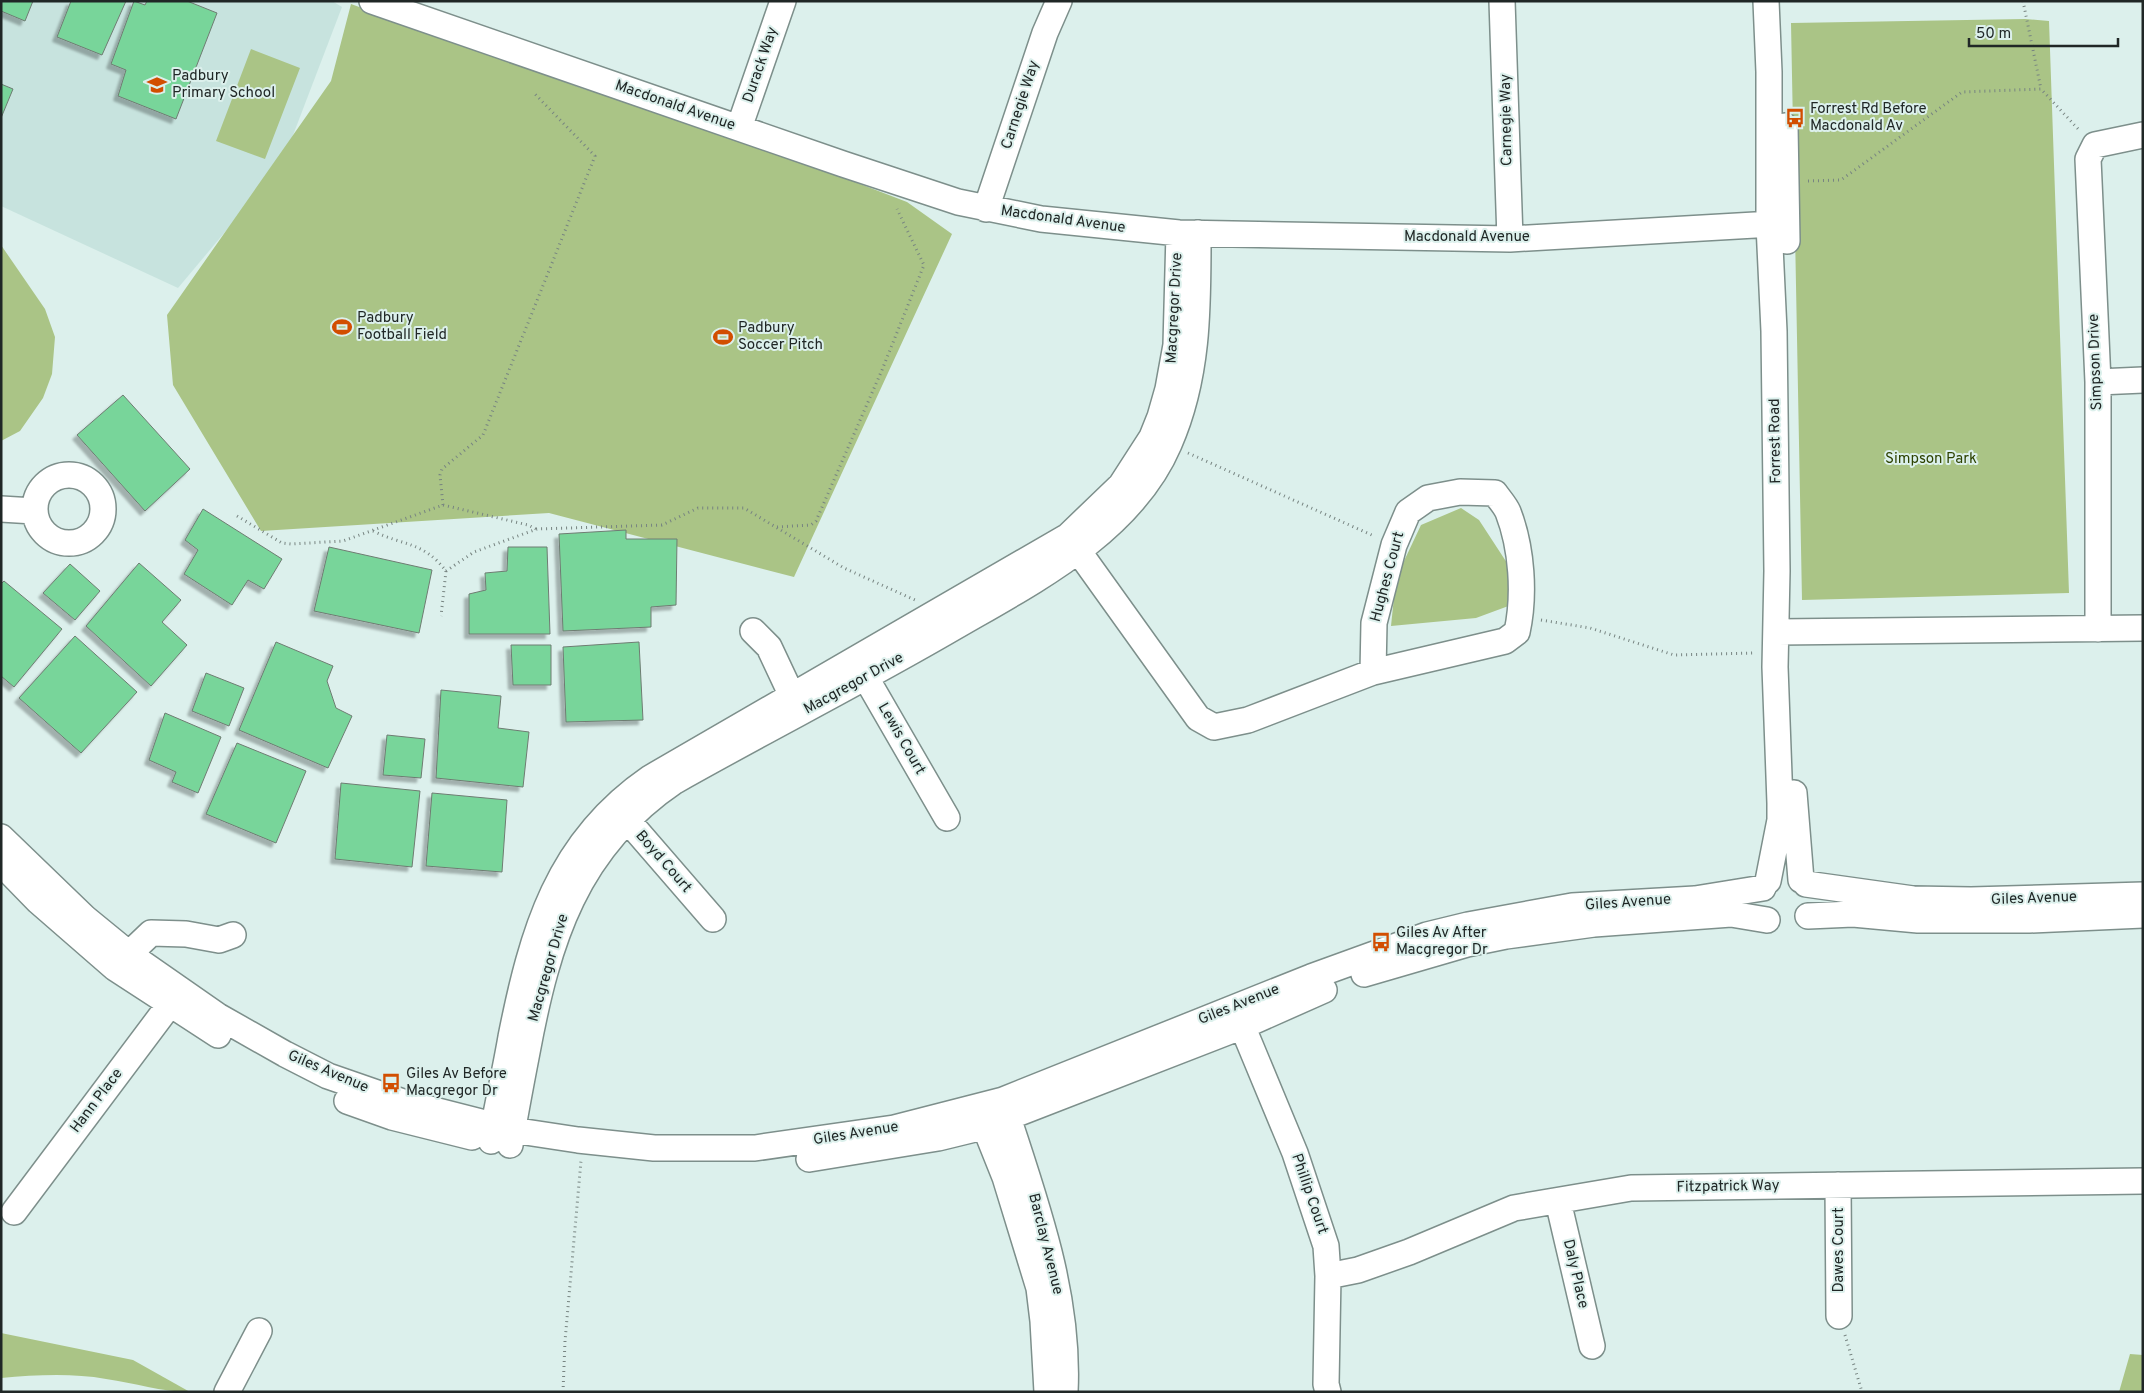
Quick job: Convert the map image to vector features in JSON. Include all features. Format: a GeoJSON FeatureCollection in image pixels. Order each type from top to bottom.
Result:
{"type":"FeatureCollection","features":[{"type":"Feature","properties":{"kind":"street","name":"Macdonald Avenue"},"geometry":{"type":"LineString","coordinates":[[372,1],[843,164],[986,209],[1051,220],[1188,233],[1510,239],[1778,225]]}},
{"type":"Feature","properties":{"kind":"street","name":"Durack Way"},"geometry":{"type":"LineString","coordinates":[[739,128],[783,1]]}},
{"type":"Feature","properties":{"kind":"street","name":"Carnegie Way"},"geometry":{"type":"LineString","coordinates":[[986,209],[1045,32],[1059,1]]}},
{"type":"Feature","properties":{"kind":"street","name":"Carnegie Way"},"geometry":{"type":"LineString","coordinates":[[1502,1],[1510,239]]}},
{"type":"Feature","properties":{"kind":"street","name":"Forrest Road"},"geometry":{"type":"LineString","coordinates":[[1766,1],[1778,225],[1784,632],[1795,806],[1803,882]]}},
{"type":"Feature","properties":{"kind":"street","name":"Forrest Road"},"geometry":{"type":"LineString","coordinates":[[1778,225],[1786,183],[1784,72],[1779,1]]}},
{"type":"Feature","properties":{"kind":"street"},"geometry":{"type":"LineString","coordinates":[[2095,145],[2143,135]]}},
{"type":"Feature","properties":{"kind":"street","name":"Simpson Drive"},"geometry":{"type":"LineString","coordinates":[[2095,145],[2088,159],[2098,382],[2098,630]]}},
{"type":"Feature","properties":{"kind":"street","name":"Macgregor Drive"},"geometry":{"type":"LineString","coordinates":[[621,813],[626,794],[669,766],[792,696],[861,669],[925,619],[1073,544],[1103,531],[1132,501],[1159,464],[1169,445],[1186,398],[1198,321],[1188,233]]}},
{"type":"Feature","properties":{"kind":"street","name":"Macgregor Drive"},"geometry":{"type":"LineString","coordinates":[[502,1135],[520,991],[542,917],[567,865],[621,813],[659,792],[861,669],[1026,585],[1073,544],[1121,485],[1152,438],[1160,417],[1168,389],[1176,345],[1188,233]]}},
{"type":"Feature","properties":{"kind":"street"},"geometry":{"type":"LineString","coordinates":[[2098,382],[2143,380]]}},
{"type":"Feature","properties":{"kind":"street","name":"Hughes Court"},"geometry":{"type":"LineString","coordinates":[[1073,544],[1198,718],[1214,727],[1248,720],[1372,672],[1506,641],[1517,632],[1520,617],[1520,555],[1508,511],[1495,492],[1460,492],[1428,498],[1408,512],[1394,546],[1374,623],[1372,672]]}},
{"type":"Feature","properties":{"kind":"street"},"geometry":{"type":"LineString","coordinates":[[1,509],[34,511]]}},
{"type":"Feature","properties":{"kind":"street"},"geometry":{"type":"LineString","coordinates":[[1784,632],[2143,628]]}},
{"type":"Feature","properties":{"kind":"street"},"geometry":{"type":"LineString","coordinates":[[753,631],[769,647],[792,696]]}},
{"type":"Feature","properties":{"kind":"street","name":"Forrest Road"},"geometry":{"type":"LineString","coordinates":[[1765,884],[1780,820],[1775,667],[1784,632]]}},
{"type":"Feature","properties":{"kind":"street","name":"Lewis Court"},"geometry":{"type":"LineString","coordinates":[[861,669],[947,818]]}},
{"type":"Feature","properties":{"kind":"street","name":"Boyd Court"},"geometry":{"type":"LineString","coordinates":[[621,813],[712,919]]}},
{"type":"Feature","properties":{"kind":"street","name":"Giles Avenue"},"geometry":{"type":"LineString","coordinates":[[1,844],[129,954],[175,998]]}},
{"type":"Feature","properties":{"kind":"street","name":"Giles Avenue"},"geometry":{"type":"LineString","coordinates":[[1,844],[38,901],[115,968],[175,998],[289,1074],[347,1101],[392,1117],[502,1135],[654,1148],[754,1148],[981,1118]]}},
{"type":"Feature","properties":{"kind":"street"},"geometry":{"type":"LineString","coordinates":[[1786,875],[1803,882],[1811,892],[1812,902],[1808,916],[1798,925],[1786,928],[1774,925],[1767,920],[1759,906],[1765,884],[1786,875]]}},
{"type":"Feature","properties":{"kind":"street","name":"Giles Avenue"},"geometry":{"type":"LineString","coordinates":[[1803,882],[1913,899],[1970,900],[2143,895]]}},
{"type":"Feature","properties":{"kind":"street","name":"Giles Avenue"},"geometry":{"type":"LineString","coordinates":[[502,1135],[581,1158],[685,1165],[781,1162],[855,1153],[938,1138],[981,1118],[1186,1046],[1239,1017],[1375,953],[1427,935],[1468,925],[1572,906],[1694,899],[1765,884]]}},
{"type":"Feature","properties":{"kind":"street","name":"Giles Avenue"},"geometry":{"type":"LineString","coordinates":[[1239,1017],[1419,957],[1506,936],[1594,924],[1731,914],[1767,920]]}},
{"type":"Feature","properties":{"kind":"street","name":"Giles Avenue"},"geometry":{"type":"LineString","coordinates":[[1808,916],[1853,914],[1918,920],[2029,920],[2143,915]]}},
{"type":"Feature","properties":{"kind":"street"},"geometry":{"type":"LineString","coordinates":[[129,954],[150,933],[186,934],[219,940],[233,935]]}},
{"type":"Feature","properties":{"kind":"street","name":"Hann Place"},"geometry":{"type":"LineString","coordinates":[[14,1212],[175,998]]}},
{"type":"Feature","properties":{"kind":"street","name":"Phillip Court"},"geometry":{"type":"LineString","coordinates":[[1239,1017],[1295,1152],[1326,1246],[1328,1276],[1326,1384],[1328,1392]]}},
{"type":"Feature","properties":{"kind":"street","name":"Barclay Avenue"},"geometry":{"type":"LineString","coordinates":[[1006,1109],[1044,1230],[1056,1280],[1065,1363],[1065,1392]]}},
{"type":"Feature","properties":{"kind":"street","name":"Barclay Avenue"},"geometry":{"type":"LineString","coordinates":[[981,1118],[1005,1177],[1039,1288],[1047,1392]]}},
{"type":"Feature","properties":{"kind":"street","name":"Fitzpatrick Way"},"geometry":{"type":"LineString","coordinates":[[1328,1276],[1358,1270],[1408,1252],[1514,1208],[1631,1188],[2143,1181]]}},
{"type":"Feature","properties":{"kind":"street","name":"Dawes Court"},"geometry":{"type":"LineString","coordinates":[[1838,1185],[1839,1316]]}},
{"type":"Feature","properties":{"kind":"street","name":"Daly Place"},"geometry":{"type":"LineString","coordinates":[[1558,1201],[1592,1346]]}},
{"type":"Feature","properties":{"kind":"street"},"geometry":{"type":"LineString","coordinates":[[228,1392],[258,1331]]}},
{"type":"Feature","properties":{"kind":"path"},"geometry":{"type":"LineString","coordinates":[[2023,1],[2041,89],[2050,102],[2095,145]]}},
{"type":"Feature","properties":{"kind":"path"},"geometry":{"type":"LineString","coordinates":[[1786,183],[1841,180],[1962,92],[2041,89]]}},
{"type":"Feature","properties":{"kind":"path"},"geometry":{"type":"LineString","coordinates":[[443,505],[440,475],[442,469],[483,435],[595,156],[534,93]]}},
{"type":"Feature","properties":{"kind":"path"},"geometry":{"type":"LineString","coordinates":[[776,526],[811,525],[816,521],[882,370],[924,265],[897,209]]}},
{"type":"Feature","properties":{"kind":"path"},"geometry":{"type":"LineString","coordinates":[[1169,445],[1394,546]]}},
{"type":"Feature","properties":{"kind":"path"},"geometry":{"type":"LineString","coordinates":[[237,516],[282,543],[291,544],[343,541],[443,505],[528,525],[537,529]]}},
{"type":"Feature","properties":{"kind":"path"},"geometry":{"type":"LineString","coordinates":[[446,571],[474,552],[537,529],[662,525],[698,508],[744,508],[844,568],[915,600],[925,619]]}},
{"type":"Feature","properties":{"kind":"path"},"geometry":{"type":"LineString","coordinates":[[373,530],[386,538],[416,546],[437,560],[446,571],[441,616]]}},
{"type":"Feature","properties":{"kind":"path"},"geometry":{"type":"LineString","coordinates":[[1520,617],[1590,628],[1674,655],[1760,653],[1775,667]]}},
{"type":"Feature","properties":{"kind":"path"},"geometry":{"type":"LineString","coordinates":[[563,1392],[565,1341],[581,1158]]}},
{"type":"Feature","properties":{"kind":"path"},"geometry":{"type":"LineString","coordinates":[[1839,1316],[1862,1392]]}},
{"type":"Feature","properties":{"kind":"shaded area","name":"Padbury Primary School"},"geometry":{"type":"Polygon","coordinates":[[[1,1],[332,1],[342,7],[282,164],[178,288],[1,206],[1,1]]]}},
{"type":"Feature","properties":{"kind":"green space"},"geometry":{"type":"Polygon","coordinates":[[[351,4],[584,89],[673,112],[907,202],[952,234],[794,577],[549,513],[261,531],[173,385],[167,315],[331,81],[351,4]]]}},
{"type":"Feature","properties":{"kind":"green space","name":"Simpson Park"},"geometry":{"type":"Polygon","coordinates":[[[2025,19],[2049,21],[2069,593],[1802,600],[1791,23],[2025,19]]]}},
{"type":"Feature","properties":{"kind":"green space"},"geometry":{"type":"Polygon","coordinates":[[[251,49],[300,68],[265,159],[216,141],[251,49]]]}},
{"type":"Feature","properties":{"kind":"green space"},"geometry":{"type":"Polygon","coordinates":[[[1,245],[45,309],[55,337],[52,374],[43,398],[20,431],[1,441],[1,245]]]}},
{"type":"Feature","properties":{"kind":"green space"},"geometry":{"type":"Polygon","coordinates":[[[1461,508],[1479,520],[1530,598],[1476,618],[1391,626],[1396,578],[1421,525],[1461,508]]]}},
{"type":"Feature","properties":{"kind":"green space"},"geometry":{"type":"Polygon","coordinates":[[[1,1333],[133,1360],[190,1392],[169,1391],[93,1377],[67,1375],[1,1378],[1,1333]]]}},
{"type":"Feature","properties":{"kind":"green space"},"geometry":{"type":"Polygon","coordinates":[[[2130,1354],[2143,1355],[2143,1392],[2119,1392],[2130,1354]]]}},
{"type":"Feature","properties":{"kind":"building"},"geometry":{"type":"Polygon","coordinates":[[[1,1],[33,1],[25,21],[1,11],[1,1]]]}},
{"type":"Feature","properties":{"kind":"building"},"geometry":{"type":"Polygon","coordinates":[[[71,1],[126,1],[102,55],[57,37],[71,1]]]}},
{"type":"Feature","properties":{"kind":"building"},"geometry":{"type":"Polygon","coordinates":[[[134,1],[145,5],[147,1],[187,1],[217,13],[176,119],[118,96],[126,70],[111,64],[134,1]]]}},
{"type":"Feature","properties":{"kind":"building"},"geometry":{"type":"Polygon","coordinates":[[[1,84],[13,89],[1,118],[1,84]]]}},
{"type":"Feature","properties":{"kind":"building"},"geometry":{"type":"Polygon","coordinates":[[[123,395],[190,469],[145,511],[77,435],[123,395]]]}},
{"type":"Feature","properties":{"kind":"building"},"geometry":{"type":"Polygon","coordinates":[[[203,509],[282,559],[264,589],[248,580],[232,605],[184,574],[198,550],[185,540],[203,509]]]}},
{"type":"Feature","properties":{"kind":"building"},"geometry":{"type":"Polygon","coordinates":[[[626,530],[626,539],[677,539],[676,605],[651,607],[651,627],[563,631],[559,534],[626,530]]]}},
{"type":"Feature","properties":{"kind":"building"},"geometry":{"type":"Polygon","coordinates":[[[329,547],[432,570],[419,633],[314,611],[329,547]]]}},
{"type":"Feature","properties":{"kind":"building"},"geometry":{"type":"Polygon","coordinates":[[[508,547],[547,547],[550,634],[469,634],[469,594],[486,590],[485,573],[507,571],[508,547]]]}},
{"type":"Feature","properties":{"kind":"building"},"geometry":{"type":"Polygon","coordinates":[[[139,563],[181,600],[162,622],[187,645],[151,686],[86,626],[139,563]]]}},
{"type":"Feature","properties":{"kind":"building"},"geometry":{"type":"Polygon","coordinates":[[[70,564],[100,591],[75,620],[43,593],[70,564]]]}},
{"type":"Feature","properties":{"kind":"building"},"geometry":{"type":"Polygon","coordinates":[[[4,581],[62,629],[14,687],[1,676],[1,584],[4,581]]]}},
{"type":"Feature","properties":{"kind":"building"},"geometry":{"type":"Polygon","coordinates":[[[75,636],[137,692],[81,753],[19,698],[75,636]]]}},
{"type":"Feature","properties":{"kind":"building"},"geometry":{"type":"Polygon","coordinates":[[[276,642],[333,666],[327,681],[336,708],[352,716],[328,768],[239,730],[276,642]]]}},
{"type":"Feature","properties":{"kind":"building"},"geometry":{"type":"Polygon","coordinates":[[[639,642],[643,720],[566,722],[563,647],[639,642]]]}},
{"type":"Feature","properties":{"kind":"building"},"geometry":{"type":"Polygon","coordinates":[[[511,645],[551,645],[551,685],[513,685],[511,645]]]}},
{"type":"Feature","properties":{"kind":"building"},"geometry":{"type":"Polygon","coordinates":[[[206,673],[244,688],[229,726],[192,711],[206,673]]]}},
{"type":"Feature","properties":{"kind":"building"},"geometry":{"type":"Polygon","coordinates":[[[441,690],[501,696],[498,728],[529,732],[523,787],[436,778],[441,690]]]}},
{"type":"Feature","properties":{"kind":"building"},"geometry":{"type":"Polygon","coordinates":[[[165,713],[221,737],[198,793],[172,782],[176,772],[149,760],[165,713]]]}},
{"type":"Feature","properties":{"kind":"building"},"geometry":{"type":"Polygon","coordinates":[[[387,735],[425,739],[421,778],[383,775],[387,735]]]}},
{"type":"Feature","properties":{"kind":"building"},"geometry":{"type":"Polygon","coordinates":[[[237,743],[306,771],[276,843],[206,814],[237,743]]]}},
{"type":"Feature","properties":{"kind":"building"},"geometry":{"type":"Polygon","coordinates":[[[341,783],[420,791],[412,867],[335,859],[341,783]]]}},
{"type":"Feature","properties":{"kind":"building"},"geometry":{"type":"Polygon","coordinates":[[[432,793],[507,800],[502,872],[426,866],[432,793]]]}},
{"type":"Feature","properties":{"kind":"place","name":"Padbury Primary School"},"geometry":{"type":"Point","coordinates":[157,85]}},
{"type":"Feature","properties":{"kind":"place","name":"Forrest Rd Before Macdonald Av"},"geometry":{"type":"Point","coordinates":[1795,118]}},
{"type":"Feature","properties":{"kind":"place","name":"Padbury Football Field"},"geometry":{"type":"Point","coordinates":[342,327]}},
{"type":"Feature","properties":{"kind":"place","name":"Padbury Soccer Pitch"},"geometry":{"type":"Point","coordinates":[723,337]}},
{"type":"Feature","properties":{"kind":"place","name":"Giles Av After Macgregor Dr"},"geometry":{"type":"Point","coordinates":[1381,942]}},
{"type":"Feature","properties":{"kind":"place","name":"Giles Av Before Macgregor Dr"},"geometry":{"type":"Point","coordinates":[391,1083]}}]}
